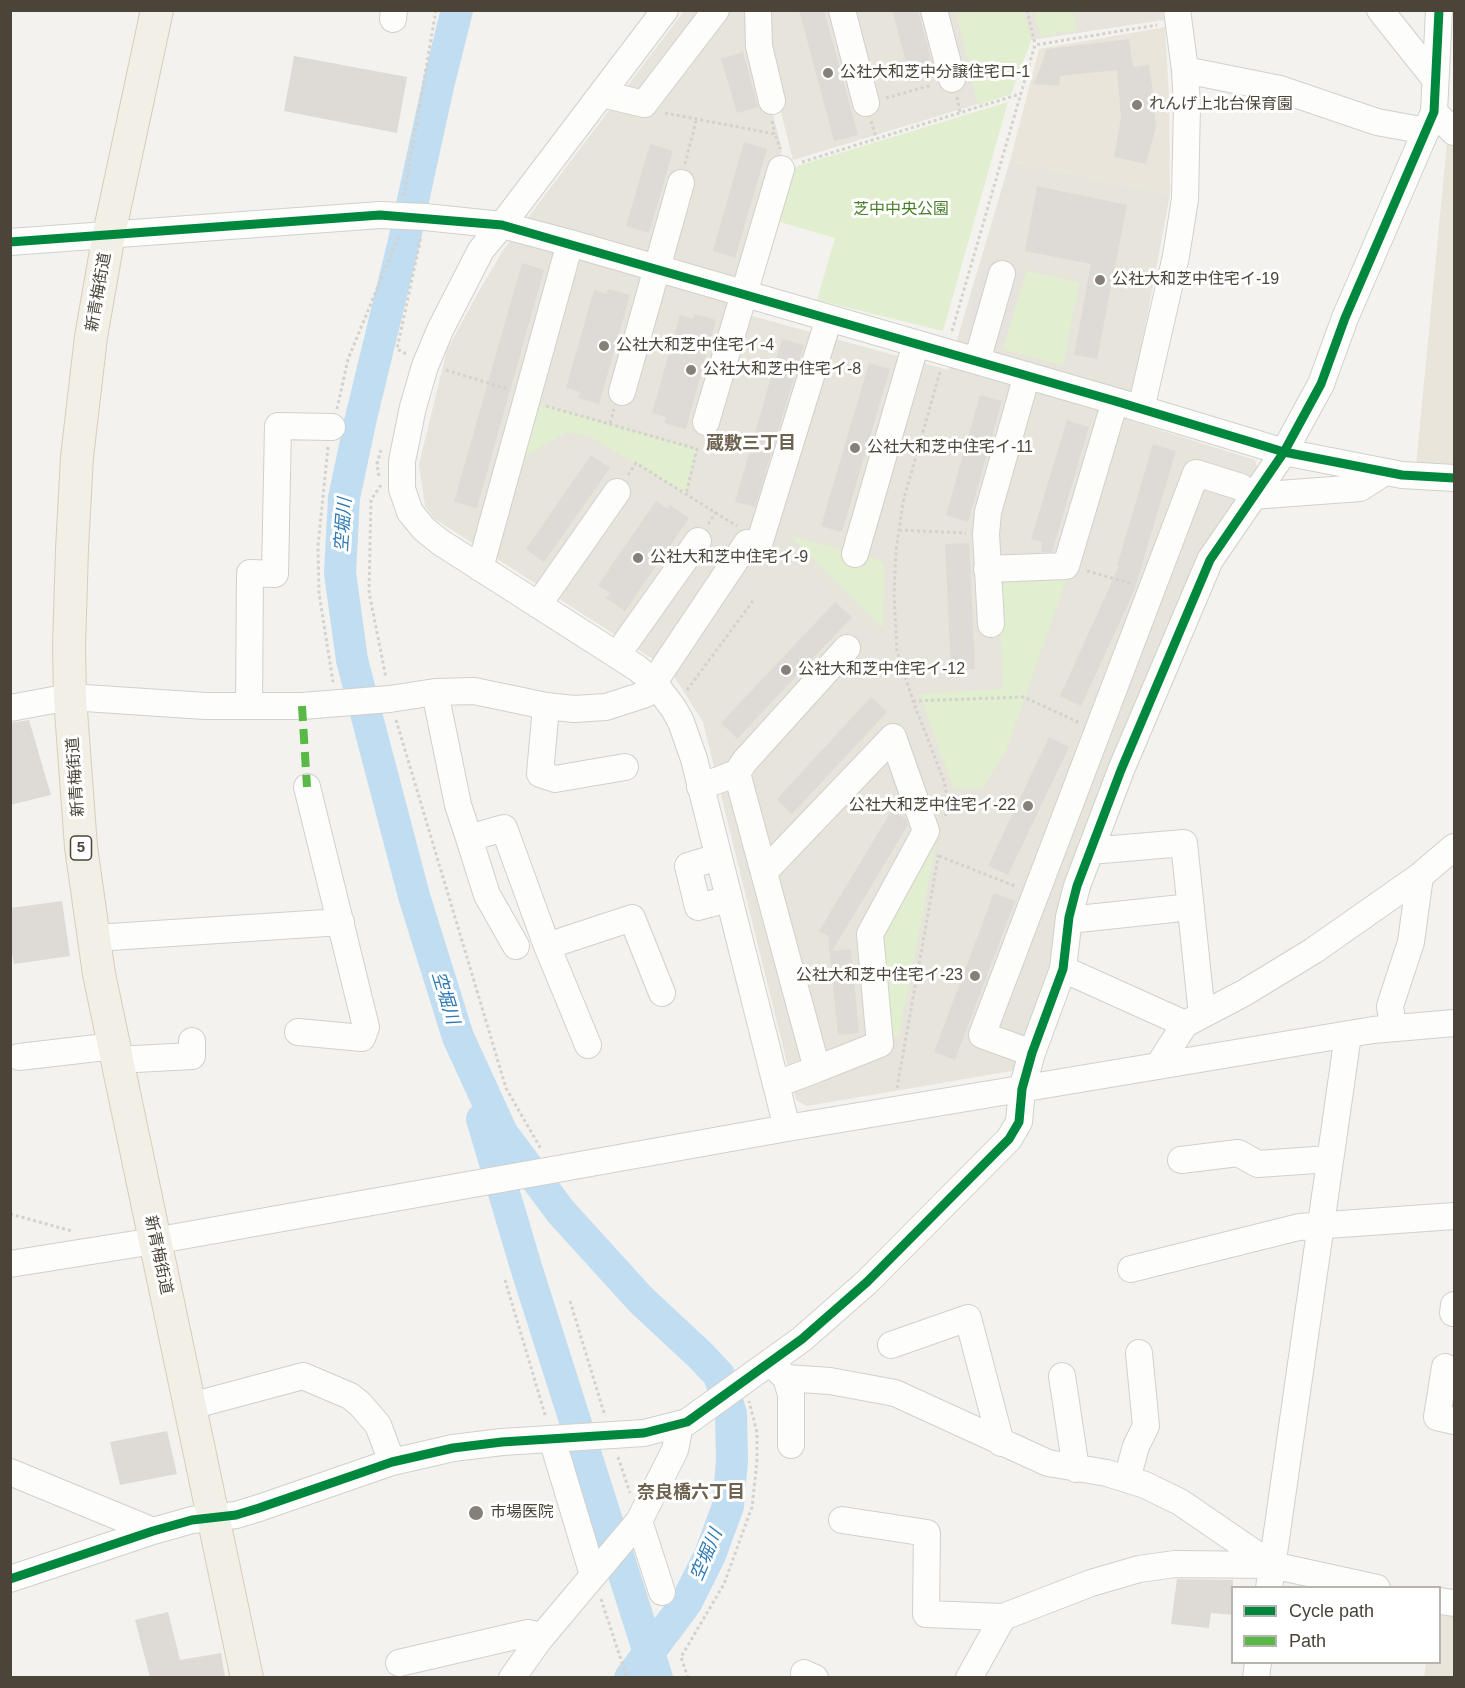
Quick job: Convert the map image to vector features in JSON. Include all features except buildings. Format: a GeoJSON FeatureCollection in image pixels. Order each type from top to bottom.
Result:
{"type":"FeatureCollection","features":[{"type":"Feature","properties":{"kind":"main road","name":"新青梅街道"},"geometry":{"type":"LineString","coordinates":[[157,10],[109,234],[91,337],[77,457],[69,647],[70,697],[81,847],[99,974],[247,1677]]}},
{"type":"Feature","properties":{"kind":"street"},"geometry":{"type":"LineString","coordinates":[[665,10],[481,250],[440,330],[425,366],[413,407],[402,461],[402,489],[410,512],[432,536],[617,655],[653,681],[674,709],[694,759],[787,1128]]}},
{"type":"Feature","properties":{"kind":"street"},"geometry":{"type":"LineString","coordinates":[[602,94],[644,104],[716,10]]}},
{"type":"Feature","properties":{"kind":"street"},"geometry":{"type":"LineString","coordinates":[[758,10],[759,46],[772,100]]}},
{"type":"Feature","properties":{"kind":"street"},"geometry":{"type":"LineString","coordinates":[[842,10],[866,103]]}},
{"type":"Feature","properties":{"kind":"street"},"geometry":{"type":"LineString","coordinates":[[934,10],[952,79]]}},
{"type":"Feature","properties":{"kind":"street"},"geometry":{"type":"LineString","coordinates":[[1380,10],[1435,79]]}},
{"type":"Feature","properties":{"kind":"street"},"geometry":{"type":"LineString","coordinates":[[791,1445],[791,1394],[784,1373],[802,1339],[867,1282],[1010,1139],[1019,1122],[1022,1089],[1032,1053],[1063,969],[1069,920],[1077,886],[1121,770],[1210,560],[1284,452],[1321,384],[1345,318],[1430,121],[1439,10]]}},
{"type":"Feature","properties":{"kind":"street"},"geometry":{"type":"LineString","coordinates":[[1141,409],[1176,256],[1185,199],[1187,106],[1185,70],[1167,18]]}},
{"type":"Feature","properties":{"kind":"street"},"geometry":{"type":"LineString","coordinates":[[1185,70],[1280,89],[1377,122],[1430,121],[1455,132]]}},
{"type":"Feature","properties":{"kind":"street"},"geometry":{"type":"LineString","coordinates":[[706,422],[781,169]]}},
{"type":"Feature","properties":{"kind":"street"},"geometry":{"type":"LineString","coordinates":[[622,392],[681,183]]}},
{"type":"Feature","properties":{"kind":"street"},"geometry":{"type":"LineString","coordinates":[[10,242],[402,213],[502,225],[1027,375],[1284,452],[1402,475],[1455,478]]}},
{"type":"Feature","properties":{"kind":"street"},"geometry":{"type":"LineString","coordinates":[[480,568],[570,243]]}},
{"type":"Feature","properties":{"kind":"street"},"geometry":{"type":"LineString","coordinates":[[977,361],[1002,274]]}},
{"type":"Feature","properties":{"kind":"street"},"geometry":{"type":"LineString","coordinates":[[10,708],[70,697],[205,706],[337,705],[435,692],[474,691],[546,706],[574,709],[606,706],[646,694],[653,681],[754,542],[829,318]]}},
{"type":"Feature","properties":{"kind":"street"},"geometry":{"type":"LineString","coordinates":[[855,554],[916,343]]}},
{"type":"Feature","properties":{"kind":"street"},"geometry":{"type":"LineString","coordinates":[[991,624],[986,534],[988,512],[1027,375]]}},
{"type":"Feature","properties":{"kind":"street"},"geometry":{"type":"LineString","coordinates":[[987,569],[1066,566],[1115,401]]}},
{"type":"Feature","properties":{"kind":"street"},"geometry":{"type":"LineString","coordinates":[[249,706],[249,573],[275,574],[279,426],[332,427]]}},
{"type":"Feature","properties":{"kind":"street"},"geometry":{"type":"LineString","coordinates":[[1032,1053],[982,1035],[1196,473],[1241,487],[1252,496],[1360,488],[1385,472]]}},
{"type":"Feature","properties":{"kind":"street"},"geometry":{"type":"LineString","coordinates":[[538,605],[617,492]]}},
{"type":"Feature","properties":{"kind":"street"},"geometry":{"type":"LineString","coordinates":[[617,655],[698,541]]}},
{"type":"Feature","properties":{"kind":"street"},"geometry":{"type":"LineString","coordinates":[[700,787],[737,773],[744,762],[847,648]]}},
{"type":"Feature","properties":{"kind":"street"},"geometry":{"type":"LineString","coordinates":[[435,692],[458,805],[487,895],[516,946]]}},
{"type":"Feature","properties":{"kind":"street"},"geometry":{"type":"LineString","coordinates":[[546,706],[540,774],[555,779],[625,767]]}},
{"type":"Feature","properties":{"kind":"street"},"geometry":{"type":"LineString","coordinates":[[764,872],[893,737],[926,831],[870,934],[880,1044],[777,1084]]}},
{"type":"Feature","properties":{"kind":"street"},"geometry":{"type":"LineString","coordinates":[[737,773],[817,1069]]}},
{"type":"Feature","properties":{"kind":"street"},"geometry":{"type":"LineString","coordinates":[[298,1032],[362,1038],[366,1027],[307,787]]}},
{"type":"Feature","properties":{"kind":"street"},"geometry":{"type":"LineString","coordinates":[[469,838],[504,828],[547,946],[588,1045]]}},
{"type":"Feature","properties":{"kind":"street"},"geometry":{"type":"LineString","coordinates":[[1090,851],[1184,843],[1191,907],[1193,1020]]}},
{"type":"Feature","properties":{"kind":"street"},"geometry":{"type":"LineString","coordinates":[[1158,1066],[1193,1020],[1244,993],[1313,951],[1420,876],[1455,847]]}},
{"type":"Feature","properties":{"kind":"street"},"geometry":{"type":"LineString","coordinates":[[1393,1028],[1390,1006],[1411,942],[1420,876]]}},
{"type":"Feature","properties":{"kind":"street"},"geometry":{"type":"LineString","coordinates":[[1069,920],[1191,907]]}},
{"type":"Feature","properties":{"kind":"street"},"geometry":{"type":"LineString","coordinates":[[547,946],[632,918],[662,993]]}},
{"type":"Feature","properties":{"kind":"street"},"geometry":{"type":"LineString","coordinates":[[94,939],[341,922]]}},
{"type":"Feature","properties":{"kind":"street"},"geometry":{"type":"LineString","coordinates":[[1063,969],[1193,1020]]}},
{"type":"Feature","properties":{"kind":"street"},"geometry":{"type":"LineString","coordinates":[[10,1264],[478,1183],[549,1161],[787,1128],[1393,1028],[1455,1023]]}},
{"type":"Feature","properties":{"kind":"street"},"geometry":{"type":"LineString","coordinates":[[1271,1576],[1348,1035]]}},
{"type":"Feature","properties":{"kind":"street"},"geometry":{"type":"LineString","coordinates":[[20,1057],[116,1053],[192,1056],[192,1041]]}},
{"type":"Feature","properties":{"kind":"street"},"geometry":{"type":"LineString","coordinates":[[1181,1160],[1238,1153],[1258,1164],[1330,1159]]}},
{"type":"Feature","properties":{"kind":"street"},"geometry":{"type":"LineString","coordinates":[[1131,1269],[1299,1227],[1455,1216]]}},
{"type":"Feature","properties":{"kind":"street"},"geometry":{"type":"LineString","coordinates":[[891,1345],[968,1318],[1001,1443]]}},
{"type":"Feature","properties":{"kind":"street"},"geometry":{"type":"LineString","coordinates":[[1127,1479],[1136,1446],[1146,1426],[1139,1353]]}},
{"type":"Feature","properties":{"kind":"street"},"geometry":{"type":"LineString","coordinates":[[1445,1367],[1437,1416],[1455,1421]]}},
{"type":"Feature","properties":{"kind":"street"},"geometry":{"type":"LineString","coordinates":[[10,1579],[153,1531],[192,1520],[259,1508],[392,1462],[453,1448],[502,1442],[610,1437],[644,1433],[680,1425],[694,1418],[743,1383],[784,1373],[895,1393],[1048,1463],[1107,1473],[1145,1485],[1180,1502],[1252,1552],[1271,1576]]}},
{"type":"Feature","properties":{"kind":"street"},"geometry":{"type":"LineString","coordinates":[[191,1406],[303,1376],[350,1396],[360,1404],[378,1425],[392,1462]]}},
{"type":"Feature","properties":{"kind":"street"},"geometry":{"type":"LineString","coordinates":[[1062,1376],[1076,1469]]}},
{"type":"Feature","properties":{"kind":"street"},"geometry":{"type":"LineString","coordinates":[[512,1677],[542,1636],[636,1524],[675,1450],[680,1425]]}},
{"type":"Feature","properties":{"kind":"street"},"geometry":{"type":"LineString","coordinates":[[553,1439],[596,1573]]}},
{"type":"Feature","properties":{"kind":"street"},"geometry":{"type":"LineString","coordinates":[[10,1472],[153,1531]]}},
{"type":"Feature","properties":{"kind":"street"},"geometry":{"type":"LineString","coordinates":[[842,1520],[927,1533],[926,1614],[1003,1617],[1091,1583],[1139,1569],[1175,1564],[1367,1586]]}},
{"type":"Feature","properties":{"kind":"street"},"geometry":{"type":"LineString","coordinates":[[636,1524],[662,1592]]}},
{"type":"Feature","properties":{"kind":"street"},"geometry":{"type":"LineString","coordinates":[[969,1677],[1003,1617]]}},
{"type":"Feature","properties":{"kind":"street"},"geometry":{"type":"LineString","coordinates":[[399,1663],[528,1633],[542,1636]]}},
{"type":"Feature","properties":{"kind":"path"},"geometry":{"type":"LineString","coordinates":[[402,213],[436,10]]}},
{"type":"Feature","properties":{"kind":"path"},"geometry":{"type":"LineString","coordinates":[[944,823],[948,801],[944,781],[913,701],[897,651],[894,594],[899,530],[903,502],[1035,45],[1027,10]]}},
{"type":"Feature","properties":{"kind":"path"},"geometry":{"type":"LineString","coordinates":[[1035,45],[1167,18]]}},
{"type":"Feature","properties":{"kind":"path"},"geometry":{"type":"LineString","coordinates":[[866,103],[952,79]]}},
{"type":"Feature","properties":{"kind":"path"},"geometry":{"type":"LineString","coordinates":[[644,104],[653,110],[696,120],[775,134],[780,150],[781,169],[1020,94]]}},
{"type":"Feature","properties":{"kind":"path"},"geometry":{"type":"LineString","coordinates":[[681,183],[696,120]]}},
{"type":"Feature","properties":{"kind":"path"},"geometry":{"type":"LineString","coordinates":[[337,705],[319,593],[318,546],[328,446],[348,359],[398,237]]}},
{"type":"Feature","properties":{"kind":"path"},"geometry":{"type":"LineString","coordinates":[[438,368],[527,398],[698,449],[686,494]]}},
{"type":"Feature","properties":{"kind":"path"},"geometry":{"type":"LineString","coordinates":[[617,492],[636,463],[686,494],[754,542]]}},
{"type":"Feature","properties":{"kind":"path"},"geometry":{"type":"LineString","coordinates":[[899,530],[986,534]]}},
{"type":"Feature","properties":{"kind":"path"},"geometry":{"type":"LineString","coordinates":[[1066,566],[1152,589]]}},
{"type":"Feature","properties":{"kind":"path"},"geometry":{"type":"LineString","coordinates":[[674,709],[753,602]]}},
{"type":"Feature","properties":{"kind":"path"},"geometry":{"type":"LineString","coordinates":[[913,701],[1024,697],[1098,731]]}},
{"type":"Feature","properties":{"kind":"path"},"geometry":{"type":"LineString","coordinates":[[390,699],[506,1088],[549,1161]]}},
{"type":"Feature","properties":{"kind":"path"},"geometry":{"type":"LineString","coordinates":[[893,1110],[940,845]]}},
{"type":"Feature","properties":{"kind":"path"},"geometry":{"type":"LineString","coordinates":[[939,856],[1037,894]]}},
{"type":"Feature","properties":{"kind":"path"},"geometry":{"type":"LineString","coordinates":[[10,1214],[79,1233]]}},
{"type":"Feature","properties":{"kind":"path"},"geometry":{"type":"LineString","coordinates":[[505,1280],[553,1439]]}},
{"type":"Feature","properties":{"kind":"path"},"geometry":{"type":"LineString","coordinates":[[570,1300],[636,1524]]}},
{"type":"Feature","properties":{"kind":"path"},"geometry":{"type":"LineString","coordinates":[[688,1677],[681,1657],[724,1584],[753,1507],[757,1433],[743,1383]]}},
{"type":"Feature","properties":{"kind":"path"},"geometry":{"type":"LineString","coordinates":[[596,1573],[627,1677]]}},
{"type":"Feature","properties":{"kind":"shaded area"},"geometry":{"type":"Polygon","coordinates":[[[1162,10],[1164,20],[1031,40],[1011,94],[793,160],[763,41],[762,11],[1162,10]]]}},
{"type":"Feature","properties":{"kind":"shaded area"},"geometry":{"type":"Polygon","coordinates":[[[684,11],[751,11],[755,45],[782,149],[738,312],[948,370],[1010,161],[1170,194],[1128,420],[1255,460],[1258,471],[1204,555],[1054,977],[1018,1070],[807,1106],[796,1100],[703,722],[670,670],[435,519],[425,506],[419,466],[447,350],[502,252],[684,11]]]}},
{"type":"Feature","properties":{"kind":"shaded area"},"geometry":{"type":"Polygon","coordinates":[[[1165,27],[1169,96],[1170,194],[1010,161],[1039,49],[1165,27]]]}},
{"type":"Feature","properties":{"kind":"shaded area"},"geometry":{"type":"Polygon","coordinates":[[[1447,142],[1454,145],[1454,469],[1416,466],[1447,142]]]}},
{"type":"Feature","properties":{"kind":"shaded area"},"geometry":{"type":"Polygon","coordinates":[[[984,263],[1026,271],[1005,341],[965,330],[984,263]]]}},
{"type":"Feature","properties":{"kind":"shaded area"},"geometry":{"type":"Polygon","coordinates":[[[1441,1606],[1454,1610],[1454,1677],[1424,1678],[1426,1664],[1441,1664],[1441,1606]]]}},
{"type":"Feature","properties":{"kind":"green space"},"geometry":{"type":"Polygon","coordinates":[[[971,11],[1024,11],[1031,40],[1011,94],[978,105],[957,14],[971,11]]]}},
{"type":"Feature","properties":{"kind":"green space"},"geometry":{"type":"Polygon","coordinates":[[[1034,11],[1073,11],[1076,30],[1041,37],[1034,11]]]}},
{"type":"Feature","properties":{"kind":"green space","name":"芝中中央公園"},"geometry":{"type":"Polygon","coordinates":[[[1008,102],[943,331],[817,300],[835,238],[770,219],[784,170],[1008,102]]]}},
{"type":"Feature","properties":{"kind":"green space"},"geometry":{"type":"Polygon","coordinates":[[[1026,271],[1079,282],[1063,366],[1003,349],[1026,271]]]}},
{"type":"Feature","properties":{"kind":"green space"},"geometry":{"type":"Polygon","coordinates":[[[532,402],[697,449],[686,494],[591,437],[568,432],[515,461],[532,402]]]}},
{"type":"Feature","properties":{"kind":"green space"},"geometry":{"type":"Polygon","coordinates":[[[789,535],[880,560],[884,566],[883,628],[789,535]]]}},
{"type":"Feature","properties":{"kind":"green space"},"geometry":{"type":"Polygon","coordinates":[[[1068,574],[1006,751],[982,789],[953,788],[920,694],[1003,689],[998,576],[1068,574]]]}},
{"type":"Feature","properties":{"kind":"green space"},"geometry":{"type":"Polygon","coordinates":[[[938,834],[899,1035],[885,1040],[875,936],[938,834]]]}},
{"type":"Feature","properties":{"kind":"waterway","name":"空堀川"},"geometry":{"type":"LineString","coordinates":[[457,10],[344,498],[340,573],[352,660],[414,896],[458,1037],[502,1133],[561,1212],[641,1300],[719,1375],[731,1414],[732,1461],[728,1506],[710,1555],[686,1603],[630,1678]]}},
{"type":"Feature","properties":{"kind":"waterway","name":"空堀川"},"geometry":{"type":"LineString","coordinates":[[482,1119],[526,1267],[657,1678]]}},
{"type":"Feature","properties":{"kind":"marked path"},"geometry":{"type":"LineString","coordinates":[[302,706],[307,787]]}},
{"type":"Feature","properties":{"kind":"cycle path"},"geometry":{"type":"LineString","coordinates":[[10,1579],[153,1531],[192,1520],[236,1515],[259,1508],[392,1462],[453,1448],[502,1442],[644,1433],[687,1422],[802,1339],[867,1282],[1009,1139],[1019,1122],[1022,1089],[1032,1053],[1063,969],[1069,917],[1077,886],[1121,770],[1210,560],[1284,452],[1321,384],[1345,318],[1434,112],[1439,10]]}},
{"type":"Feature","properties":{"kind":"cycle path"},"geometry":{"type":"LineString","coordinates":[[10,242],[380,215],[502,225],[1115,401],[1284,452],[1402,475],[1454,478]]}},
{"type":"Feature","properties":{"kind":"place","name":"公社大和芝中分譲住宅ロ-1"},"geometry":{"type":"Point","coordinates":[828,73]}},
{"type":"Feature","properties":{"kind":"place","name":"れんげ上北台保育園"},"geometry":{"type":"Point","coordinates":[1137,105]}},
{"type":"Feature","properties":{"kind":"place","name":"公社大和芝中住宅イ-19"},"geometry":{"type":"Point","coordinates":[1100,280]}},
{"type":"Feature","properties":{"kind":"place","name":"公社大和芝中住宅イ-4"},"geometry":{"type":"Point","coordinates":[604,346]}},
{"type":"Feature","properties":{"kind":"place","name":"公社大和芝中住宅イ-8"},"geometry":{"type":"Point","coordinates":[691,370]}},
{"type":"Feature","properties":{"kind":"place","name":"公社大和芝中住宅イ-11"},"geometry":{"type":"Point","coordinates":[855,448]}},
{"type":"Feature","properties":{"kind":"place","name":"公社大和芝中住宅イ-9"},"geometry":{"type":"Point","coordinates":[638,558]}},
{"type":"Feature","properties":{"kind":"place","name":"公社大和芝中住宅イ-12"},"geometry":{"type":"Point","coordinates":[786,670]}},
{"type":"Feature","properties":{"kind":"place","name":"公社大和芝中住宅イ-22"},"geometry":{"type":"Point","coordinates":[1028,806]}},
{"type":"Feature","properties":{"kind":"place","name":"公社大和芝中住宅イ-23"},"geometry":{"type":"Point","coordinates":[975,976]}},
{"type":"Feature","properties":{"kind":"place","name":"市場医院"},"geometry":{"type":"Point","coordinates":[476,1513]}},
{"type":"Feature","properties":{"kind":"district","name":"蔵敷三丁目"},"geometry":{"type":"Point","coordinates":[751,444]}},
{"type":"Feature","properties":{"kind":"district","name":"奈良橋六丁目"},"geometry":{"type":"Point","coordinates":[691,1493]}}]}
